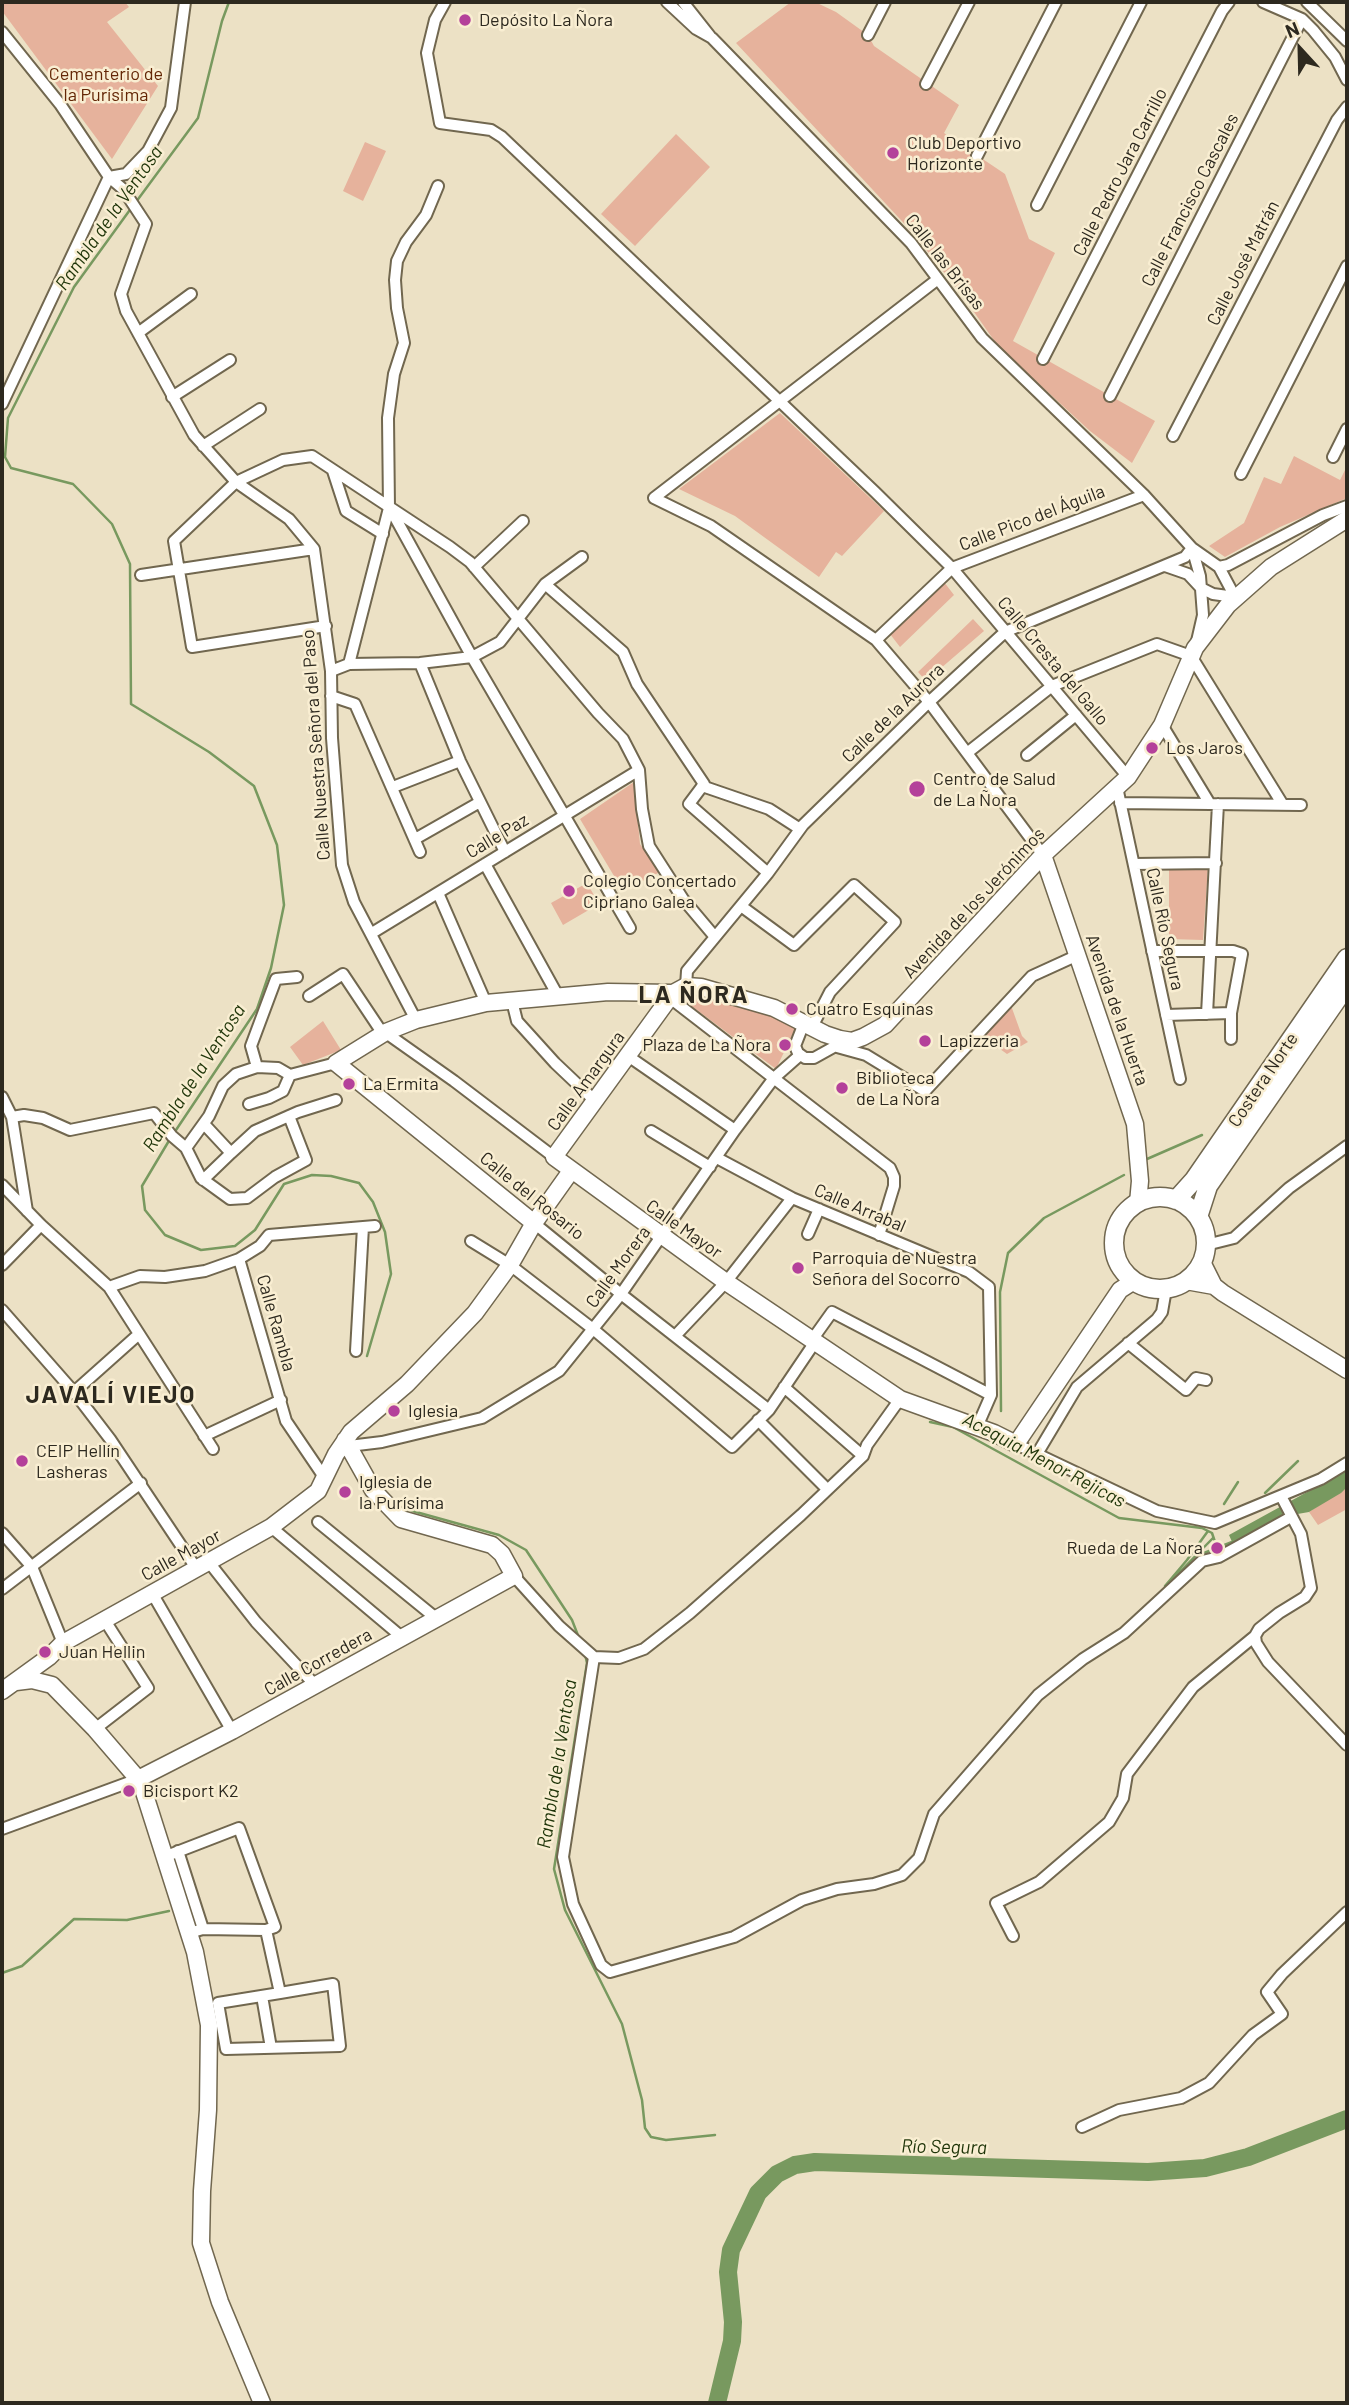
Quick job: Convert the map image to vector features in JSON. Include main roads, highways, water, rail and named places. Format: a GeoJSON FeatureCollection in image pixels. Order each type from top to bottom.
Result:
{"type":"FeatureCollection","features":[{"type":"Feature","properties":{"kind":"main road","name":"Costera Norte"},"geometry":{"type":"LineString","coordinates":[[1176,1200],[1194,1180],[1347,958]]}},
{"type":"Feature","properties":{"kind":"main road","name":"Costera Norte"},"geometry":{"type":"LineString","coordinates":[[1198,1217],[1208,1186],[1347,985]]}},
{"type":"Feature","properties":{"kind":"main road"},"geometry":{"type":"LineString","coordinates":[[1176,1200],[1189,1207],[1205,1230],[1204,1254],[1186,1281],[1166,1289],[1148,1288],[1134,1281],[1121,1268],[1114,1241],[1116,1232],[1124,1215],[1144,1201],[1176,1200]]}},
{"type":"Feature","properties":{"kind":"waterway","name":"Rambla de la Ventosa"},"geometry":{"type":"LineString","coordinates":[[136,202],[198,118],[229,2]]}},
{"type":"Feature","properties":{"kind":"waterway","name":"Rambla de la Ventosa"},"geometry":{"type":"LineString","coordinates":[[132,207],[74,287],[8,418],[5,457],[11,468],[73,484],[112,524],[130,564],[131,704],[209,752],[254,786],[277,845],[284,905],[271,968],[257,1009],[174,1133]]}},
{"type":"Feature","properties":{"kind":"waterway"},"geometry":{"type":"LineString","coordinates":[[1147,1159],[1202,1135]]}},
{"type":"Feature","properties":{"kind":"waterway","name":"Rambla de la Ventosa"},"geometry":{"type":"LineString","coordinates":[[170,1139],[142,1186],[145,1210],[165,1235],[201,1250],[235,1246],[255,1230],[284,1184],[312,1175],[331,1176],[359,1183],[373,1202],[385,1232],[391,1274],[367,1356]]}},
{"type":"Feature","properties":{"kind":"waterway"},"geometry":{"type":"LineString","coordinates":[[1001,1411],[1000,1292],[1008,1253],[1044,1218],[1124,1175]]}},
{"type":"Feature","properties":{"kind":"waterway","name":"Acequia Menor Rejicas"},"geometry":{"type":"LineString","coordinates":[[930,1422],[953,1427],[1119,1518],[1202,1528],[1212,1533],[1217,1548]]}},
{"type":"Feature","properties":{"kind":"waterway"},"geometry":{"type":"LineString","coordinates":[[1265,1493],[1298,1461]]}},
{"type":"Feature","properties":{"kind":"waterway"},"geometry":{"type":"LineString","coordinates":[[1224,1504],[1238,1482]]}},
{"type":"Feature","properties":{"kind":"waterway","name":"Rambla de la Ventosa"},"geometry":{"type":"LineString","coordinates":[[398,1507],[499,1535],[526,1550],[572,1620],[579,1638]]}},
{"type":"Feature","properties":{"kind":"waterway"},"geometry":{"type":"LineString","coordinates":[[1166,1589],[1165,1586],[1208,1531]]}},
{"type":"Feature","properties":{"kind":"waterway"},"geometry":{"type":"LineString","coordinates":[[1169,1583],[1213,1538]]}},
{"type":"Feature","properties":{"kind":"waterway","name":"Acequia Menor Rejicas"},"geometry":{"type":"LineString","coordinates":[[1200,1557],[1232,1542]]}},
{"type":"Feature","properties":{"kind":"waterway","name":"Rambla de la Ventosa"},"geometry":{"type":"LineString","coordinates":[[585,1654],[587,1663],[554,1869],[565,1910],[622,2024],[642,2100],[645,2128],[651,2137],[666,2140],[715,2135]]}},
{"type":"Feature","properties":{"kind":"waterway"},"geometry":{"type":"LineString","coordinates":[[2,1973],[22,1966],[74,1919],[127,1920],[169,1911]]}},
{"type":"Feature","properties":{"kind":"waterway","name":"Río Segura"},"geometry":{"type":"LineString","coordinates":[[717,2403],[732,2341],[728,2272],[731,2250],[758,2193],[777,2174],[795,2165],[815,2162],[1148,2172],[1205,2168],[1248,2157],[1347,2119]]}},
{"type":"Feature","properties":{"kind":"place","name":"Depósito La Ñora"},"geometry":{"type":"Point","coordinates":[465,20]}},
{"type":"Feature","properties":{"kind":"place","name":"Club Deportivo Horizonte"},"geometry":{"type":"Point","coordinates":[893,153]}},
{"type":"Feature","properties":{"kind":"place","name":"Los Jaros"},"geometry":{"type":"Point","coordinates":[1152,748]}},
{"type":"Feature","properties":{"kind":"place","name":"Centro de Salud de La Ñora"},"geometry":{"type":"Point","coordinates":[917,789]}},
{"type":"Feature","properties":{"kind":"place","name":"Colegio Concertado Cipriano Galea"},"geometry":{"type":"Point","coordinates":[569,891]}},
{"type":"Feature","properties":{"kind":"place","name":"Cuatro Esquinas"},"geometry":{"type":"Point","coordinates":[792,1009]}},
{"type":"Feature","properties":{"kind":"place","name":"Lapizzeria"},"geometry":{"type":"Point","coordinates":[925,1041]}},
{"type":"Feature","properties":{"kind":"place","name":"Plaza de La Ñora"},"geometry":{"type":"Point","coordinates":[785,1045]}},
{"type":"Feature","properties":{"kind":"place","name":"La Ermita"},"geometry":{"type":"Point","coordinates":[349,1084]}},
{"type":"Feature","properties":{"kind":"place","name":"Biblioteca de La Ñora"},"geometry":{"type":"Point","coordinates":[842,1088]}},
{"type":"Feature","properties":{"kind":"place","name":"Parroquia de Nuestra Señora del Socorro"},"geometry":{"type":"Point","coordinates":[798,1268]}},
{"type":"Feature","properties":{"kind":"place","name":"Iglesia"},"geometry":{"type":"Point","coordinates":[394,1411]}},
{"type":"Feature","properties":{"kind":"place","name":"CEIP Hellín Lasheras"},"geometry":{"type":"Point","coordinates":[22,1461]}},
{"type":"Feature","properties":{"kind":"place","name":"Iglesia de la Purísima"},"geometry":{"type":"Point","coordinates":[345,1492]}},
{"type":"Feature","properties":{"kind":"place","name":"Rueda de La Ñora"},"geometry":{"type":"Point","coordinates":[1217,1548]}},
{"type":"Feature","properties":{"kind":"place","name":"Juan Hellin"},"geometry":{"type":"Point","coordinates":[45,1652]}},
{"type":"Feature","properties":{"kind":"place","name":"Bicisport K2"},"geometry":{"type":"Point","coordinates":[129,1791]}},
{"type":"Feature","properties":{"kind":"district","name":"LA ÑORA"},"geometry":{"type":"Point","coordinates":[694,995]}},
{"type":"Feature","properties":{"kind":"district","name":"JAVALÍ VIEJO"},"geometry":{"type":"Point","coordinates":[111,1395]}},
{"type":"Feature","properties":{"kind":"park label","name":"Cementerio de la Purísima"},"geometry":{"type":"Point","coordinates":[106,84]}}]}
